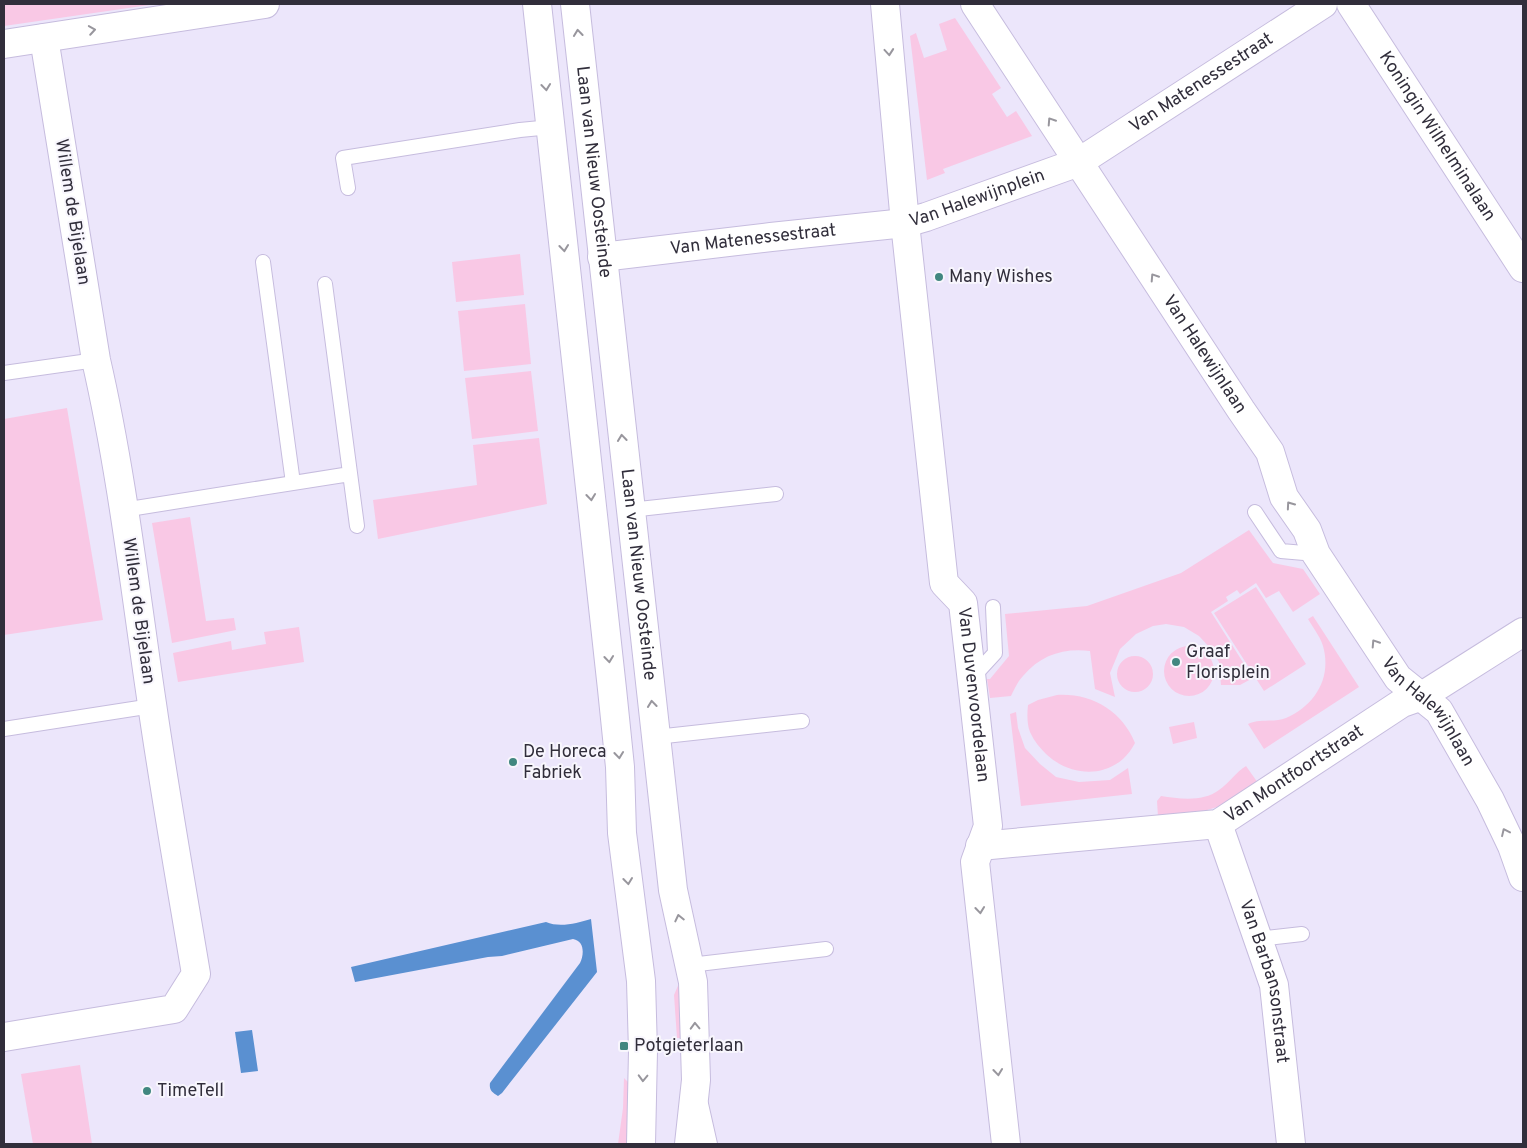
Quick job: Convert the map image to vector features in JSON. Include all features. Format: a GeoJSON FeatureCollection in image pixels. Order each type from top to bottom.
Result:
{"type":"FeatureCollection","features":[{"type":"Feature","properties":{"kind":"street"},"geometry":{"type":"LineString","coordinates":[[4,44],[265,4]]}},
{"type":"Feature","properties":{"kind":"street","name":"Laan van Nieuw Oosteinde"},"geometry":{"type":"LineString","coordinates":[[537,4],[620,767],[622,833],[640,981],[644,1050],[641,1144]]}},
{"type":"Feature","properties":{"kind":"street","name":"Laan van Nieuw Oosteinde"},"geometry":{"type":"LineString","coordinates":[[575,4],[673,890],[693,982],[696,1080],[690,1144]]}},
{"type":"Feature","properties":{"kind":"street","name":"Van Halewijnplein"},"geometry":{"type":"LineString","coordinates":[[885,4],[905,223],[1079,162]]}},
{"type":"Feature","properties":{"kind":"street"},"geometry":{"type":"LineString","coordinates":[[974,4],[1079,162]]}},
{"type":"Feature","properties":{"kind":"street","name":"Van Matenessestraat"},"geometry":{"type":"LineString","coordinates":[[1079,162],[1323,4]]}},
{"type":"Feature","properties":{"kind":"street","name":"Koningin Wilhelminalaan"},"geometry":{"type":"LineString","coordinates":[[1351,4],[1523,268]]}},
{"type":"Feature","properties":{"kind":"street","name":"Willem de Bijelaan"},"geometry":{"type":"LineString","coordinates":[[4,1034],[174,1009],[196,974],[152,706],[105,398],[96,360],[44,38]]}},
{"type":"Feature","properties":{"kind":"street","name":"Van Halewijnlaan"},"geometry":{"type":"LineString","coordinates":[[1079,162],[1270,452],[1284,497],[1307,530],[1316,554],[1398,678],[1439,711],[1490,800],[1512,846],[1523,877]]}},
{"type":"Feature","properties":{"kind":"street","name":"Van Matenessestraat"},"geometry":{"type":"LineString","coordinates":[[602,257],[905,223]]}},
{"type":"Feature","properties":{"kind":"street","name":"Van Duvenvoordelaan"},"geometry":{"type":"LineString","coordinates":[[905,223],[944,583],[963,603],[972,679],[988,826],[978,854],[1006,1144]]}},
{"type":"Feature","properties":{"kind":"street","name":"Van Montfoortstraat"},"geometry":{"type":"LineString","coordinates":[[978,854],[1218,824],[1402,703],[1422,696],[1523,632]]}},
{"type":"Feature","properties":{"kind":"street","name":"Van Barbansonstraat"},"geometry":{"type":"LineString","coordinates":[[1218,824],[1274,986],[1291,1144]]}},
{"type":"Feature","properties":{"kind":"lane"},"geometry":{"type":"LineString","coordinates":[[348,188],[343,158],[520,130],[551,127]]}},
{"type":"Feature","properties":{"kind":"lane"},"geometry":{"type":"LineString","coordinates":[[263,262],[293,483]]}},
{"type":"Feature","properties":{"kind":"lane"},"geometry":{"type":"LineString","coordinates":[[324,284],[357,526]]}},
{"type":"Feature","properties":{"kind":"lane"},"geometry":{"type":"LineString","coordinates":[[4,373],[96,360]]}},
{"type":"Feature","properties":{"kind":"lane"},"geometry":{"type":"LineString","coordinates":[[123,510],[350,474]]}},
{"type":"Feature","properties":{"kind":"lane"},"geometry":{"type":"LineString","coordinates":[[630,510],[776,494]]}},
{"type":"Feature","properties":{"kind":"lane"},"geometry":{"type":"LineString","coordinates":[[1255,512],[1281,551],[1316,554]]}},
{"type":"Feature","properties":{"kind":"lane"},"geometry":{"type":"LineString","coordinates":[[972,679],[995,653],[993,607]]}},
{"type":"Feature","properties":{"kind":"lane"},"geometry":{"type":"LineString","coordinates":[[4,729],[152,706]]}},
{"type":"Feature","properties":{"kind":"lane"},"geometry":{"type":"LineString","coordinates":[[656,737],[802,721]]}},
{"type":"Feature","properties":{"kind":"lane"},"geometry":{"type":"LineString","coordinates":[[1258,939],[1302,934]]}},
{"type":"Feature","properties":{"kind":"lane"},"geometry":{"type":"LineString","coordinates":[[690,965],[826,949]]}},
{"type":"Feature","properties":{"kind":"lane"},"geometry":{"type":"LineString","coordinates":[[696,1080],[710,1144]]}},
{"type":"Feature","properties":{"kind":"shaded area"},"geometry":{"type":"Polygon","coordinates":[[[4,4],[156,4],[4,26],[4,4]]]}},
{"type":"Feature","properties":{"kind":"shaded area"},"geometry":{"type":"Polygon","coordinates":[[[955,18],[1001,88],[992,94],[1007,117],[1016,111],[1032,136],[943,169],[945,173],[927,180],[910,36],[916,33],[924,58],[947,50],[939,24],[955,18]]]}},
{"type":"Feature","properties":{"kind":"shaded area"},"geometry":{"type":"Polygon","coordinates":[[[520,254],[524,295],[456,302],[452,262],[520,254]]]}},
{"type":"Feature","properties":{"kind":"shaded area"},"geometry":{"type":"Polygon","coordinates":[[[525,304],[531,364],[464,371],[458,311],[525,304]]]}},
{"type":"Feature","properties":{"kind":"shaded area"},"geometry":{"type":"Polygon","coordinates":[[[531,371],[538,431],[472,439],[465,378],[531,371]]]}},
{"type":"Feature","properties":{"kind":"shaded area"},"geometry":{"type":"Polygon","coordinates":[[[67,408],[103,620],[4,635],[4,419],[67,408]]]}},
{"type":"Feature","properties":{"kind":"shaded area"},"geometry":{"type":"Polygon","coordinates":[[[539,438],[547,504],[378,539],[373,500],[477,485],[473,445],[539,438]]]}},
{"type":"Feature","properties":{"kind":"shaded area"},"geometry":{"type":"Polygon","coordinates":[[[190,517],[206,621],[234,618],[236,630],[172,643],[152,523],[190,517]]]}},
{"type":"Feature","properties":{"kind":"shaded area"},"geometry":{"type":"Polygon","coordinates":[[[1249,530],[1273,563],[1303,569],[1320,594],[1293,612],[1279,591],[1266,598],[1256,583],[1240,594],[1237,590],[1226,597],[1228,601],[1211,612],[1253,678],[1240,685],[1221,685],[1219,662],[1211,649],[1199,636],[1184,627],[1166,624],[1153,626],[1136,634],[1120,649],[1110,673],[1115,697],[1095,689],[1090,651],[1080,650],[1053,654],[1045,658],[1023,676],[1011,696],[990,698],[987,679],[990,679],[1009,656],[1005,614],[1087,606],[1181,573],[1249,530]]]}},
{"type":"Feature","properties":{"kind":"shaded area"},"geometry":{"type":"Polygon","coordinates":[[[1256,587],[1306,664],[1264,691],[1214,613],[1256,587]]]}},
{"type":"Feature","properties":{"kind":"shaded area"},"geometry":{"type":"Polygon","coordinates":[[[1313,616],[1359,687],[1264,749],[1248,724],[1257,721],[1286,718],[1296,712],[1313,698],[1323,679],[1325,658],[1322,642],[1308,619],[1313,616]]]}},
{"type":"Feature","properties":{"kind":"shaded area"},"geometry":{"type":"Polygon","coordinates":[[[299,627],[304,662],[178,682],[173,653],[231,641],[232,650],[266,644],[264,632],[299,627]]]}},
{"type":"Feature","properties":{"kind":"shaded area"},"geometry":{"type":"Polygon","coordinates":[[[1184,646],[1194,646],[1207,653],[1214,666],[1214,676],[1207,689],[1194,696],[1184,696],[1175,692],[1168,685],[1164,676],[1164,666],[1168,657],[1175,650],[1184,646]]]}},
{"type":"Feature","properties":{"kind":"shaded area"},"geometry":{"type":"Polygon","coordinates":[[[1135,656],[1142,657],[1148,661],[1152,667],[1152,681],[1148,687],[1142,691],[1135,692],[1128,691],[1122,687],[1118,681],[1117,674],[1118,667],[1122,661],[1128,657],[1135,656]]]}},
{"type":"Feature","properties":{"kind":"shaded area"},"geometry":{"type":"Polygon","coordinates":[[[1057,695],[1082,697],[1104,706],[1114,713],[1135,743],[1123,759],[1104,769],[1084,772],[1064,766],[1046,754],[1030,732],[1028,726],[1028,705],[1057,695]]]}},
{"type":"Feature","properties":{"kind":"shaded area"},"geometry":{"type":"Polygon","coordinates":[[[1016,712],[1018,728],[1025,748],[1056,777],[1079,782],[1110,780],[1128,768],[1132,794],[1021,806],[1010,714],[1016,712]]]}},
{"type":"Feature","properties":{"kind":"shaded area"},"geometry":{"type":"Polygon","coordinates":[[[1194,722],[1197,738],[1173,744],[1169,727],[1194,722]]]}},
{"type":"Feature","properties":{"kind":"shaded area"},"geometry":{"type":"Polygon","coordinates":[[[1246,766],[1258,783],[1233,799],[1203,811],[1158,817],[1157,801],[1161,796],[1183,799],[1199,798],[1213,794],[1246,766]]]}},
{"type":"Feature","properties":{"kind":"shaded area"},"geometry":{"type":"Polygon","coordinates":[[[680,981],[690,1038],[677,1038],[674,995],[680,981]]]}},
{"type":"Feature","properties":{"kind":"shaded area"},"geometry":{"type":"Polygon","coordinates":[[[80,1065],[92,1144],[33,1144],[21,1074],[80,1065]]]}},
{"type":"Feature","properties":{"kind":"shaded area"},"geometry":{"type":"Polygon","coordinates":[[[624,1078],[631,1085],[630,1144],[618,1144],[623,1108],[624,1078]]]}},
{"type":"Feature","properties":{"kind":"water"},"geometry":{"type":"Polygon","coordinates":[[[591,919],[597,972],[498,1096],[491,1091],[490,1083],[580,963],[583,952],[580,942],[573,939],[502,956],[355,982],[351,967],[546,922],[563,925],[591,919]]]}},
{"type":"Feature","properties":{"kind":"water"},"geometry":{"type":"Polygon","coordinates":[[[252,1030],[258,1071],[241,1073],[235,1032],[252,1030]]]}},
{"type":"Feature","properties":{"kind":"place","name":"Many Wishes"},"geometry":{"type":"Point","coordinates":[939,277]}},
{"type":"Feature","properties":{"kind":"place","name":"Graaf Florisplein"},"geometry":{"type":"Point","coordinates":[1176,662]}},
{"type":"Feature","properties":{"kind":"place","name":"De Horeca Fabriek"},"geometry":{"type":"Point","coordinates":[513,762]}},
{"type":"Feature","properties":{"kind":"place","name":"Potgieterlaan"},"geometry":{"type":"Point","coordinates":[624,1046]}},
{"type":"Feature","properties":{"kind":"place","name":"TimeTell"},"geometry":{"type":"Point","coordinates":[147,1091]}}]}
